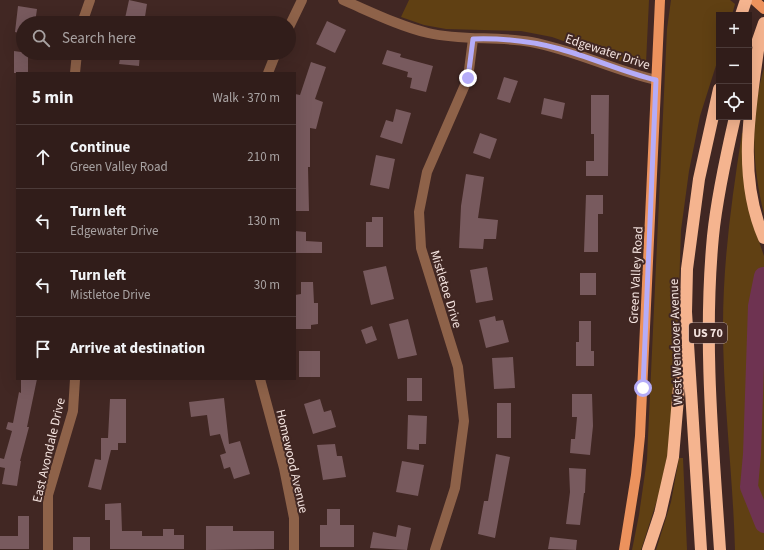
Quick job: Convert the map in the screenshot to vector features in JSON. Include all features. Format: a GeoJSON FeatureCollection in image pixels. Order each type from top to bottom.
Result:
{"type":"FeatureCollection","features":[{"type":"Feature","properties":{"kind":"highway"},"geometry":{"type":"LineString","coordinates":[[752,57],[762,29]]}},
{"type":"Feature","properties":{"kind":"highway"},"geometry":{"type":"LineString","coordinates":[[762,29],[750,106],[748,168],[752,200],[764,238]]}},
{"type":"Feature","properties":{"kind":"highway","name":"West Wendover Avenue"},"geometry":{"type":"LineString","coordinates":[[701,550],[686,312],[687,269],[694,210],[716,104]]}},
{"type":"Feature","properties":{"kind":"highway","name":"US 70"},"geometry":{"type":"LineString","coordinates":[[720,550],[710,389],[709,301],[716,212],[734,120]]}},
{"type":"Feature","properties":{"kind":"highway"},"geometry":{"type":"LineString","coordinates":[[648,550],[660,514],[673,456],[686,312]]}},
{"type":"Feature","properties":{"kind":"main road","name":"Green Valley Road"},"geometry":{"type":"LineString","coordinates":[[624,550],[635,482],[640,436],[660,0]]}},
{"type":"Feature","properties":{"kind":"main road"},"geometry":{"type":"LineString","coordinates":[[754,0],[764,9]]}},
{"type":"Feature","properties":{"kind":"street"},"geometry":{"type":"LineString","coordinates":[[84,16],[90,0]]}},
{"type":"Feature","properties":{"kind":"street"},"geometry":{"type":"LineString","coordinates":[[294,16],[302,0]]}},
{"type":"Feature","properties":{"kind":"street","name":"Edgewater Drive"},"geometry":{"type":"LineString","coordinates":[[343,0],[407,27],[428,33],[473,39],[503,38],[531,42],[561,49],[634,75],[656,80]]}},
{"type":"Feature","properties":{"kind":"street","name":"Mistletoe Drive"},"geometry":{"type":"LineString","coordinates":[[435,550],[455,488],[464,421],[458,367],[421,248],[419,212],[427,172],[468,78],[473,39]]}},
{"type":"Feature","properties":{"kind":"street"},"geometry":{"type":"LineString","coordinates":[[75,72],[76,60]]}},
{"type":"Feature","properties":{"kind":"street"},"geometry":{"type":"LineString","coordinates":[[268,72],[273,60]]}},
{"type":"Feature","properties":{"kind":"street","name":"East Avondale Drive"},"geometry":{"type":"LineString","coordinates":[[48,550],[48,495],[73,411],[75,380]]}},
{"type":"Feature","properties":{"kind":"street","name":"Homewood Avenue"},"geometry":{"type":"LineString","coordinates":[[260,380],[284,468],[294,518],[294,550]]}},
{"type":"Feature","properties":{"kind":"shaded area"},"geometry":{"type":"Polygon","coordinates":[[[409,0],[649,0],[646,63],[642,67],[637,67],[552,37],[521,31],[446,29],[424,25],[401,17],[409,0]]]}},
{"type":"Feature","properties":{"kind":"shaded area"},"geometry":{"type":"Polygon","coordinates":[[[671,0],[730,0],[735,4],[733,12],[716,12],[716,65],[700,116],[689,171],[681,230],[676,380],[669,447],[660,491],[641,550],[632,550],[639,515],[647,459],[667,29],[671,0]]]}},
{"type":"Feature","properties":{"kind":"shaded area"},"geometry":{"type":"Polygon","coordinates":[[[764,68],[764,214],[757,178],[754,141],[756,104],[764,68]]]}},
{"type":"Feature","properties":{"kind":"shaded area"},"geometry":{"type":"Polygon","coordinates":[[[742,133],[744,133],[751,218],[764,256],[764,550],[735,550],[723,354],[723,302],[726,253],[742,133]]]}},
{"type":"Feature","properties":{"kind":"shaded area"},"geometry":{"type":"Polygon","coordinates":[[[679,458],[683,458],[687,550],[656,550],[671,502],[679,458]]]}},
{"type":"Feature","properties":{"kind":"building"},"geometry":{"type":"Polygon","coordinates":[[[129,0],[147,4],[145,16],[126,16],[129,0]]]}},
{"type":"Feature","properties":{"kind":"building"},"geometry":{"type":"Polygon","coordinates":[[[18,6],[37,9],[36,16],[17,16],[18,6]]]}},
{"type":"Feature","properties":{"kind":"building"},"geometry":{"type":"Polygon","coordinates":[[[327,21],[346,30],[335,53],[316,44],[327,21]]]}},
{"type":"Feature","properties":{"kind":"building"},"geometry":{"type":"Polygon","coordinates":[[[387,50],[401,54],[400,57],[433,66],[426,92],[410,88],[412,78],[407,77],[408,72],[382,64],[387,50]]]}},
{"type":"Feature","properties":{"kind":"building"},"geometry":{"type":"Polygon","coordinates":[[[14,51],[16,51],[16,60],[28,60],[28,72],[14,73],[14,51]]]}},
{"type":"Feature","properties":{"kind":"building"},"geometry":{"type":"Polygon","coordinates":[[[120,60],[139,60],[139,66],[119,64],[120,60]]]}},
{"type":"Feature","properties":{"kind":"building"},"geometry":{"type":"Polygon","coordinates":[[[311,62],[326,67],[315,99],[323,102],[316,129],[310,128],[310,167],[308,167],[309,211],[296,211],[296,94],[300,95],[311,62]]]}},
{"type":"Feature","properties":{"kind":"building"},"geometry":{"type":"Polygon","coordinates":[[[504,77],[518,81],[510,103],[497,99],[504,77]]]}},
{"type":"Feature","properties":{"kind":"building"},"geometry":{"type":"Polygon","coordinates":[[[591,95],[609,95],[608,176],[586,176],[586,161],[594,161],[594,134],[591,134],[591,95]]]}},
{"type":"Feature","properties":{"kind":"building"},"geometry":{"type":"Polygon","coordinates":[[[544,98],[565,103],[562,119],[541,114],[544,98]]]}},
{"type":"Feature","properties":{"kind":"building"},"geometry":{"type":"Polygon","coordinates":[[[396,109],[411,113],[402,144],[380,137],[386,120],[393,122],[396,109]]]}},
{"type":"Feature","properties":{"kind":"building"},"geometry":{"type":"Polygon","coordinates":[[[480,133],[497,139],[490,159],[473,153],[480,133]]]}},
{"type":"Feature","properties":{"kind":"building"},"geometry":{"type":"Polygon","coordinates":[[[376,155],[395,159],[389,189],[370,185],[376,155]]]}},
{"type":"Feature","properties":{"kind":"building"},"geometry":{"type":"Polygon","coordinates":[[[466,174],[484,177],[478,218],[498,220],[496,239],[484,239],[483,249],[459,248],[461,206],[466,174]]]}},
{"type":"Feature","properties":{"kind":"building"},"geometry":{"type":"Polygon","coordinates":[[[586,195],[603,195],[603,214],[598,214],[598,252],[584,252],[586,195]]]}},
{"type":"Feature","properties":{"kind":"building"},"geometry":{"type":"Polygon","coordinates":[[[372,217],[383,217],[383,247],[366,247],[366,222],[372,222],[372,217]]]}},
{"type":"Feature","properties":{"kind":"building"},"geometry":{"type":"Polygon","coordinates":[[[296,231],[306,232],[306,241],[322,242],[322,253],[296,253],[296,231]]]}},
{"type":"Feature","properties":{"kind":"building"},"geometry":{"type":"Polygon","coordinates":[[[386,266],[394,299],[371,305],[363,271],[386,266]]]}},
{"type":"Feature","properties":{"kind":"building"},"geometry":{"type":"Polygon","coordinates":[[[487,267],[493,300],[476,303],[470,270],[487,267]]]}},
{"type":"Feature","properties":{"kind":"building"},"geometry":{"type":"Polygon","coordinates":[[[580,273],[596,273],[596,295],[580,295],[580,273]]]}},
{"type":"Feature","properties":{"kind":"building"},"geometry":{"type":"Polygon","coordinates":[[[301,282],[313,282],[314,303],[318,303],[318,324],[311,325],[311,329],[296,329],[296,295],[301,294],[301,282]]]}},
{"type":"Feature","properties":{"kind":"building"},"geometry":{"type":"Polygon","coordinates":[[[495,316],[496,321],[503,320],[509,342],[486,348],[479,320],[495,316]]]}},
{"type":"Feature","properties":{"kind":"building"},"geometry":{"type":"Polygon","coordinates":[[[408,319],[417,355],[398,359],[389,324],[408,319]]]}},
{"type":"Feature","properties":{"kind":"building"},"geometry":{"type":"Polygon","coordinates":[[[579,321],[591,321],[591,351],[594,351],[594,366],[576,366],[576,342],[579,342],[579,321]]]}},
{"type":"Feature","properties":{"kind":"building"},"geometry":{"type":"Polygon","coordinates":[[[372,326],[377,340],[366,344],[361,330],[372,326]]]}},
{"type":"Feature","properties":{"kind":"building"},"geometry":{"type":"Polygon","coordinates":[[[299,351],[320,351],[320,377],[299,377],[299,351]]]}},
{"type":"Feature","properties":{"kind":"building"},"geometry":{"type":"Polygon","coordinates":[[[513,357],[515,388],[494,389],[492,358],[513,357]]]}},
{"type":"Feature","properties":{"kind":"building"},"geometry":{"type":"Polygon","coordinates":[[[407,378],[422,378],[422,401],[407,401],[407,378]]]}},
{"type":"Feature","properties":{"kind":"building"},"geometry":{"type":"Polygon","coordinates":[[[21,380],[37,380],[27,427],[29,427],[20,461],[17,486],[2,484],[5,468],[0,467],[0,458],[4,459],[12,431],[6,429],[8,422],[13,423],[19,392],[21,393],[21,380]]]}},
{"type":"Feature","properties":{"kind":"building"},"geometry":{"type":"Polygon","coordinates":[[[572,394],[592,394],[593,426],[590,455],[570,453],[571,439],[575,439],[577,417],[572,417],[572,394]]]}},
{"type":"Feature","properties":{"kind":"building"},"geometry":{"type":"Polygon","coordinates":[[[224,398],[229,444],[240,441],[250,474],[234,479],[230,467],[224,469],[220,455],[226,453],[220,434],[210,436],[207,415],[191,417],[189,402],[224,398]]]}},
{"type":"Feature","properties":{"kind":"building"},"geometry":{"type":"Polygon","coordinates":[[[110,399],[126,399],[126,443],[118,443],[118,450],[111,450],[101,490],[88,487],[95,459],[101,460],[101,438],[108,438],[110,399]]]}},
{"type":"Feature","properties":{"kind":"building"},"geometry":{"type":"Polygon","coordinates":[[[320,399],[324,412],[331,410],[336,427],[313,434],[304,404],[320,399]]]}},
{"type":"Feature","properties":{"kind":"building"},"geometry":{"type":"Polygon","coordinates":[[[497,403],[511,403],[511,438],[497,438],[497,403]]]}},
{"type":"Feature","properties":{"kind":"building"},"geometry":{"type":"Polygon","coordinates":[[[408,415],[427,416],[426,444],[419,444],[419,450],[407,449],[408,415]]]}},
{"type":"Feature","properties":{"kind":"building"},"geometry":{"type":"Polygon","coordinates":[[[335,444],[337,456],[342,456],[346,477],[323,480],[317,445],[335,444]]]}},
{"type":"Feature","properties":{"kind":"building"},"geometry":{"type":"Polygon","coordinates":[[[496,454],[510,457],[495,538],[478,534],[484,501],[488,501],[496,454]]]}},
{"type":"Feature","properties":{"kind":"building"},"geometry":{"type":"Polygon","coordinates":[[[402,461],[424,465],[418,496],[396,492],[402,461]]]}},
{"type":"Feature","properties":{"kind":"building"},"geometry":{"type":"Polygon","coordinates":[[[569,468],[586,469],[585,493],[580,525],[566,524],[570,492],[569,468]]]}},
{"type":"Feature","properties":{"kind":"building"},"geometry":{"type":"Polygon","coordinates":[[[121,503],[122,531],[142,531],[142,536],[163,536],[163,529],[174,529],[174,535],[184,535],[184,549],[110,549],[110,520],[105,520],[105,504],[121,503]]]}},
{"type":"Feature","properties":{"kind":"building"},"geometry":{"type":"Polygon","coordinates":[[[327,509],[340,509],[340,525],[354,525],[354,547],[320,547],[320,525],[327,525],[327,509]]]}},
{"type":"Feature","properties":{"kind":"building"},"geometry":{"type":"Polygon","coordinates":[[[18,516],[29,516],[29,549],[0,549],[0,536],[18,536],[18,516]]]}},
{"type":"Feature","properties":{"kind":"building"},"geometry":{"type":"Polygon","coordinates":[[[398,525],[411,528],[407,550],[370,548],[373,532],[396,537],[398,525]]]}},
{"type":"Feature","properties":{"kind":"building"},"geometry":{"type":"Polygon","coordinates":[[[206,526],[233,526],[233,531],[274,531],[274,549],[206,550],[206,526]]]}},
{"type":"Feature","properties":{"kind":"building"},"geometry":{"type":"Polygon","coordinates":[[[73,537],[90,537],[90,550],[73,550],[73,537]]]}},
{"type":"Feature","properties":{"kind":"building"},"geometry":{"type":"Polygon","coordinates":[[[550,537],[577,540],[576,550],[548,549],[550,537]]]}},
{"type":"Feature","properties":{"kind":"waterway"},"geometry":{"type":"LineString","coordinates":[[763,276],[757,306],[752,454],[749,487],[764,524]]}},
{"type":"Feature","properties":{"kind":"route"},"geometry":{"type":"LineString","coordinates":[[468,78],[473,39],[503,38],[531,42],[561,49],[634,75],[656,80],[643,388]]}}]}
